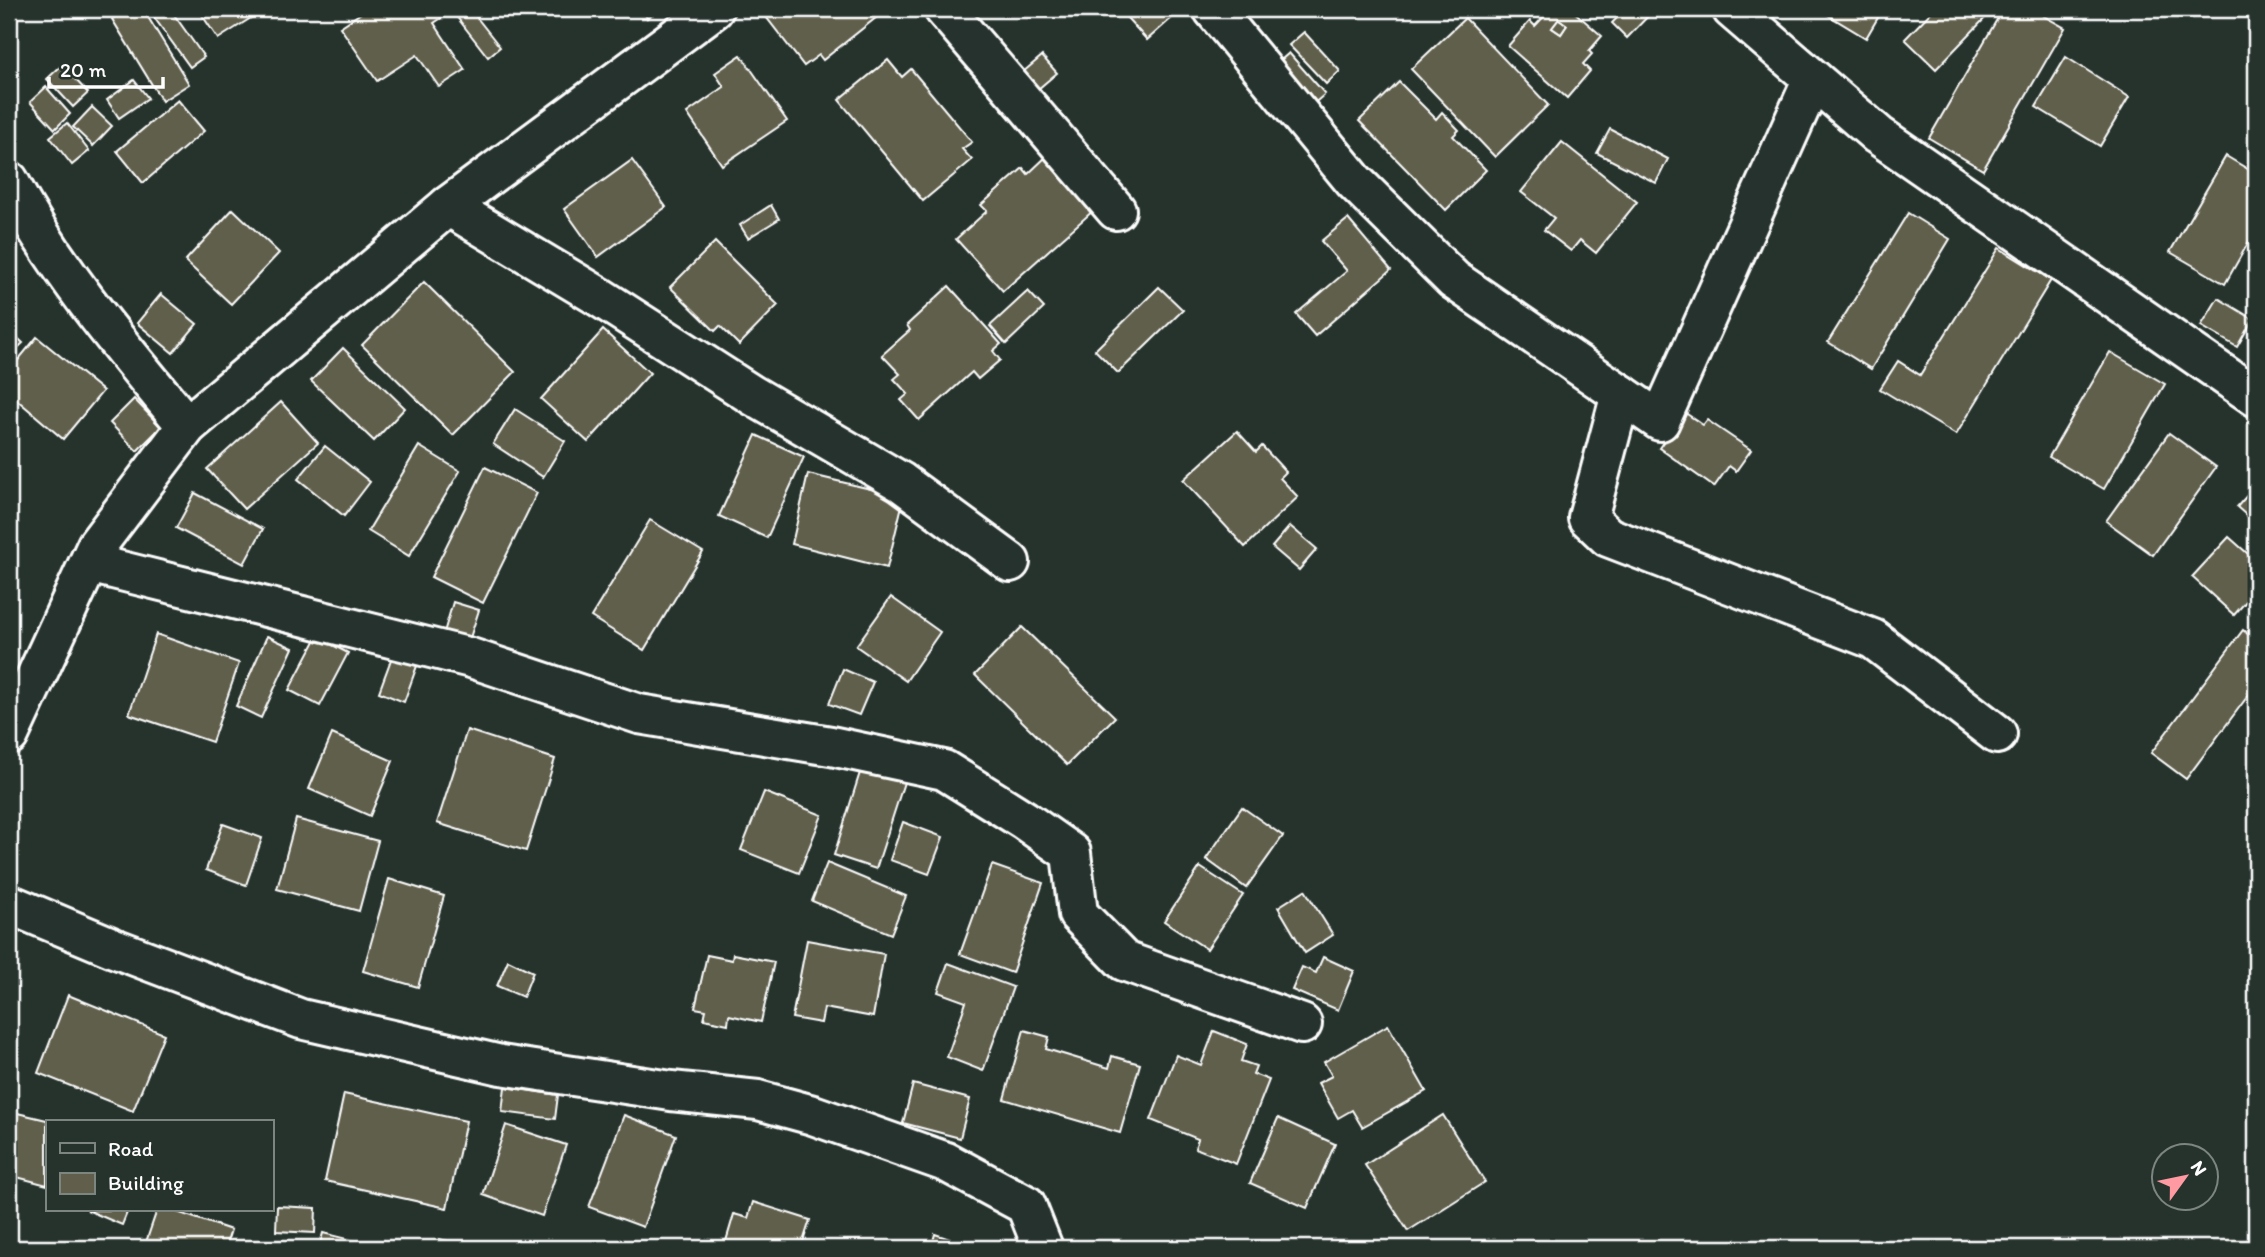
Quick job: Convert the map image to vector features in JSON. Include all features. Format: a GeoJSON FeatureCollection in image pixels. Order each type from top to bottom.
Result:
{"type":"FeatureCollection","features":[{"type":"Feature","properties":{"kind":"street"},"geometry":{"type":"LineString","coordinates":[[9,735],[97,545],[187,426],[449,206],[714,9]]}},
{"type":"Feature","properties":{"kind":"street"},"geometry":{"type":"LineString","coordinates":[[944,9],[1116,209]]}},
{"type":"Feature","properties":{"kind":"street"},"geometry":{"type":"LineString","coordinates":[[1213,9],[1354,181],[1454,280],[1660,421],[1813,79]]}},
{"type":"Feature","properties":{"kind":"street"},"geometry":{"type":"LineString","coordinates":[[1732,9],[1878,135],[2256,397]]}},
{"type":"Feature","properties":{"kind":"street"},"geometry":{"type":"LineString","coordinates":[[9,181],[27,215],[113,338],[187,426]]}},
{"type":"Feature","properties":{"kind":"street"},"geometry":{"type":"LineString","coordinates":[[449,206],[598,296],[752,395],[901,482],[1010,562]]}},
{"type":"Feature","properties":{"kind":"street"},"geometry":{"type":"LineString","coordinates":[[1620,394],[1588,518],[1608,537],[1872,639],[1997,734]]}},
{"type":"Feature","properties":{"kind":"street"},"geometry":{"type":"LineString","coordinates":[[89,563],[471,658],[639,714],[831,746],[944,770],[1071,853],[1078,914],[1124,961],[1302,1024]]}},
{"type":"Feature","properties":{"kind":"street"},"geometry":{"type":"LineString","coordinates":[[14,910],[302,1019],[501,1065],[671,1091],[758,1100],[813,1115],[946,1162],[1026,1205],[1043,1248]]}},
{"type":"Feature","properties":{"kind":"building"},"geometry":{"type":"Polygon","coordinates":[[[128,9],[143,9],[189,84],[162,101],[112,19],[128,9]]]}},
{"type":"Feature","properties":{"kind":"building"},"geometry":{"type":"Polygon","coordinates":[[[148,9],[170,9],[204,57],[190,67],[148,9]]]}},
{"type":"Feature","properties":{"kind":"building"},"geometry":{"type":"Polygon","coordinates":[[[198,9],[265,9],[218,39],[198,9]]]}},
{"type":"Feature","properties":{"kind":"building"},"geometry":{"type":"Polygon","coordinates":[[[367,9],[455,9],[434,23],[465,70],[439,87],[417,55],[377,81],[340,27],[367,9]]]}},
{"type":"Feature","properties":{"kind":"building"},"geometry":{"type":"Polygon","coordinates":[[[464,9],[470,9],[500,47],[488,57],[456,16],[464,9]]]}},
{"type":"Feature","properties":{"kind":"building"},"geometry":{"type":"Polygon","coordinates":[[[642,9],[661,9],[647,18],[642,9]]]}},
{"type":"Feature","properties":{"kind":"building"},"geometry":{"type":"Polygon","coordinates":[[[760,9],[887,9],[823,60],[819,55],[804,66],[760,9]]]}},
{"type":"Feature","properties":{"kind":"building"},"geometry":{"type":"Polygon","coordinates":[[[1119,9],[1182,9],[1147,40],[1119,9]]]}},
{"type":"Feature","properties":{"kind":"building"},"geometry":{"type":"Polygon","coordinates":[[[1551,9],[1571,9],[1602,36],[1589,51],[1592,54],[1583,64],[1590,71],[1567,98],[1508,46],[1530,21],[1535,26],[1551,9]],[[1559,19],[1552,28],[1561,34],[1567,25],[1559,19]]]}},
{"type":"Feature","properties":{"kind":"building"},"geometry":{"type":"Polygon","coordinates":[[[1626,9],[1649,9],[1652,12],[1627,38],[1612,23],[1626,9]]]}},
{"type":"Feature","properties":{"kind":"building"},"geometry":{"type":"Polygon","coordinates":[[[1818,9],[1883,9],[1866,38],[1818,9]]]}},
{"type":"Feature","properties":{"kind":"building"},"geometry":{"type":"Polygon","coordinates":[[[1934,9],[1982,9],[1988,15],[1936,69],[1905,39],[1934,9]]]}},
{"type":"Feature","properties":{"kind":"building"},"geometry":{"type":"Polygon","coordinates":[[[2003,9],[2031,9],[2065,28],[1983,170],[1929,138],[2003,9]]]}},
{"type":"Feature","properties":{"kind":"building"},"geometry":{"type":"Polygon","coordinates":[[[1465,18],[1548,105],[1495,157],[1411,69],[1465,18]]]}},
{"type":"Feature","properties":{"kind":"building"},"geometry":{"type":"Polygon","coordinates":[[[1559,19],[1567,25],[1561,34],[1552,28],[1559,19]]]}},
{"type":"Feature","properties":{"kind":"building"},"geometry":{"type":"Polygon","coordinates":[[[1304,32],[1340,71],[1326,84],[1289,45],[1304,32]]]}},
{"type":"Feature","properties":{"kind":"building"},"geometry":{"type":"Polygon","coordinates":[[[1289,53],[1325,94],[1302,114],[1266,73],[1289,53]]]}},
{"type":"Feature","properties":{"kind":"building"},"geometry":{"type":"Polygon","coordinates":[[[741,55],[787,121],[722,165],[687,113],[724,87],[715,73],[741,55]]]}},
{"type":"Feature","properties":{"kind":"building"},"geometry":{"type":"Polygon","coordinates":[[[1042,56],[1057,73],[1038,89],[1023,72],[1042,56]]]}},
{"type":"Feature","properties":{"kind":"building"},"geometry":{"type":"Polygon","coordinates":[[[2066,57],[2129,97],[2100,146],[2036,107],[2066,57]]]}},
{"type":"Feature","properties":{"kind":"building"},"geometry":{"type":"Polygon","coordinates":[[[888,60],[902,77],[911,69],[972,142],[962,149],[972,160],[923,201],[839,100],[888,60]]]}},
{"type":"Feature","properties":{"kind":"building"},"geometry":{"type":"Polygon","coordinates":[[[62,65],[88,93],[73,107],[47,79],[62,65]]]}},
{"type":"Feature","properties":{"kind":"building"},"geometry":{"type":"Polygon","coordinates":[[[134,80],[148,98],[119,118],[107,100],[134,80]]]}},
{"type":"Feature","properties":{"kind":"building"},"geometry":{"type":"Polygon","coordinates":[[[1399,82],[1436,119],[1442,112],[1459,130],[1453,136],[1486,170],[1446,210],[1359,121],[1399,82]]]}},
{"type":"Feature","properties":{"kind":"building"},"geometry":{"type":"Polygon","coordinates":[[[46,87],[70,114],[55,129],[30,102],[46,87]]]}},
{"type":"Feature","properties":{"kind":"building"},"geometry":{"type":"Polygon","coordinates":[[[178,100],[204,131],[143,183],[117,151],[178,100]]]}},
{"type":"Feature","properties":{"kind":"building"},"geometry":{"type":"Polygon","coordinates":[[[92,107],[112,126],[93,146],[73,127],[92,107]]]}},
{"type":"Feature","properties":{"kind":"building"},"geometry":{"type":"Polygon","coordinates":[[[67,123],[89,151],[72,165],[50,137],[67,123]]]}},
{"type":"Feature","properties":{"kind":"building"},"geometry":{"type":"Polygon","coordinates":[[[1610,129],[1668,159],[1656,183],[1597,153],[1610,129]]]}},
{"type":"Feature","properties":{"kind":"building"},"geometry":{"type":"Polygon","coordinates":[[[1562,142],[1637,202],[1596,253],[1580,240],[1571,251],[1544,230],[1554,218],[1521,192],[1562,142]]]}},
{"type":"Feature","properties":{"kind":"building"},"geometry":{"type":"Polygon","coordinates":[[[1047,156],[1094,210],[1003,291],[956,239],[987,211],[981,205],[1023,168],[1028,174],[1047,156]]]}},
{"type":"Feature","properties":{"kind":"building"},"geometry":{"type":"Polygon","coordinates":[[[2226,156],[2256,174],[2256,229],[2225,284],[2170,252],[2226,156]]]}},
{"type":"Feature","properties":{"kind":"building"},"geometry":{"type":"Polygon","coordinates":[[[632,160],[666,207],[598,257],[564,209],[632,160]]]}},
{"type":"Feature","properties":{"kind":"building"},"geometry":{"type":"Polygon","coordinates":[[[771,205],[779,219],[748,238],[740,225],[771,205]]]}},
{"type":"Feature","properties":{"kind":"building"},"geometry":{"type":"Polygon","coordinates":[[[233,209],[279,253],[231,304],[185,261],[233,209]]]}},
{"type":"Feature","properties":{"kind":"building"},"geometry":{"type":"Polygon","coordinates":[[[1908,213],[1950,239],[1871,369],[1828,342],[1908,213]]]}},
{"type":"Feature","properties":{"kind":"building"},"geometry":{"type":"Polygon","coordinates":[[[1348,219],[1391,270],[1315,336],[1296,314],[1347,271],[1321,241],[1348,219]]]}},
{"type":"Feature","properties":{"kind":"building"},"geometry":{"type":"Polygon","coordinates":[[[715,242],[778,305],[739,345],[720,326],[715,331],[670,287],[715,242]]]}},
{"type":"Feature","properties":{"kind":"building"},"geometry":{"type":"Polygon","coordinates":[[[1999,248],[2051,280],[1956,435],[1880,389],[1898,361],[1920,375],[1999,248]]]}},
{"type":"Feature","properties":{"kind":"building"},"geometry":{"type":"Polygon","coordinates":[[[424,282],[515,372],[453,435],[362,345],[424,282]]]}},
{"type":"Feature","properties":{"kind":"building"},"geometry":{"type":"Polygon","coordinates":[[[949,286],[1001,344],[993,351],[1000,360],[978,379],[972,372],[919,420],[901,400],[908,394],[894,379],[900,374],[882,355],[910,330],[907,325],[949,286]]]}},
{"type":"Feature","properties":{"kind":"building"},"geometry":{"type":"Polygon","coordinates":[[[1159,287],[1183,310],[1118,373],[1095,350],[1159,287]]]}},
{"type":"Feature","properties":{"kind":"building"},"geometry":{"type":"Polygon","coordinates":[[[1028,291],[1044,308],[1006,344],[990,326],[1028,291]]]}},
{"type":"Feature","properties":{"kind":"building"},"geometry":{"type":"Polygon","coordinates":[[[161,294],[197,324],[173,353],[137,323],[161,294]]]}},
{"type":"Feature","properties":{"kind":"building"},"geometry":{"type":"Polygon","coordinates":[[[2218,298],[2253,319],[2237,347],[2201,326],[2218,298]]]}},
{"type":"Feature","properties":{"kind":"building"},"geometry":{"type":"Polygon","coordinates":[[[9,330],[23,343],[9,356],[9,330]]]}},
{"type":"Feature","properties":{"kind":"building"},"geometry":{"type":"Polygon","coordinates":[[[603,330],[650,373],[588,442],[541,399],[603,330]]]}},
{"type":"Feature","properties":{"kind":"building"},"geometry":{"type":"Polygon","coordinates":[[[37,337],[103,391],[63,439],[9,393],[9,371],[37,337]]]}},
{"type":"Feature","properties":{"kind":"building"},"geometry":{"type":"Polygon","coordinates":[[[343,348],[405,408],[374,441],[311,381],[343,348]]]}},
{"type":"Feature","properties":{"kind":"building"},"geometry":{"type":"Polygon","coordinates":[[[2110,352],[2165,384],[2104,489],[2049,457],[2110,352]]]}},
{"type":"Feature","properties":{"kind":"building"},"geometry":{"type":"Polygon","coordinates":[[[134,399],[161,427],[137,451],[110,423],[134,399]]]}},
{"type":"Feature","properties":{"kind":"building"},"geometry":{"type":"Polygon","coordinates":[[[281,402],[318,443],[244,509],[207,469],[281,402]]]}},
{"type":"Feature","properties":{"kind":"building"},"geometry":{"type":"Polygon","coordinates":[[[515,409],[565,441],[543,477],[493,444],[515,409]]]}},
{"type":"Feature","properties":{"kind":"building"},"geometry":{"type":"Polygon","coordinates":[[[1684,412],[1703,425],[1707,420],[1751,450],[1736,471],[1729,466],[1714,487],[1659,448],[1684,412]]]}},
{"type":"Feature","properties":{"kind":"building"},"geometry":{"type":"Polygon","coordinates":[[[1237,431],[1256,452],[1262,446],[1286,472],[1280,478],[1298,497],[1245,547],[1183,480],[1237,431]]]}},
{"type":"Feature","properties":{"kind":"building"},"geometry":{"type":"Polygon","coordinates":[[[2169,433],[2216,467],[2153,555],[2106,521],[2169,433]]]}},
{"type":"Feature","properties":{"kind":"building"},"geometry":{"type":"Polygon","coordinates":[[[756,435],[804,457],[767,538],[719,516],[756,435]]]}},
{"type":"Feature","properties":{"kind":"building"},"geometry":{"type":"Polygon","coordinates":[[[325,446],[370,482],[344,516],[298,479],[325,446]]]}},
{"type":"Feature","properties":{"kind":"building"},"geometry":{"type":"Polygon","coordinates":[[[419,446],[460,471],[409,556],[368,531],[419,446]]]}},
{"type":"Feature","properties":{"kind":"building"},"geometry":{"type":"Polygon","coordinates":[[[485,467],[537,493],[483,603],[431,577],[485,467]]]}},
{"type":"Feature","properties":{"kind":"building"},"geometry":{"type":"Polygon","coordinates":[[[808,474],[904,497],[887,568],[792,544],[808,474]]]}},
{"type":"Feature","properties":{"kind":"building"},"geometry":{"type":"Polygon","coordinates":[[[2256,485],[2256,524],[2237,507],[2256,485]]]}},
{"type":"Feature","properties":{"kind":"building"},"geometry":{"type":"Polygon","coordinates":[[[195,493],[263,529],[244,564],[176,528],[195,493]]]}},
{"type":"Feature","properties":{"kind":"building"},"geometry":{"type":"Polygon","coordinates":[[[650,520],[703,552],[644,650],[591,617],[650,520]]]}},
{"type":"Feature","properties":{"kind":"building"},"geometry":{"type":"Polygon","coordinates":[[[1290,526],[1317,549],[1299,570],[1272,547],[1290,526]]]}},
{"type":"Feature","properties":{"kind":"building"},"geometry":{"type":"Polygon","coordinates":[[[2229,537],[2256,561],[2256,590],[2234,615],[2192,577],[2229,537]]]}},
{"type":"Feature","properties":{"kind":"building"},"geometry":{"type":"Polygon","coordinates":[[[891,597],[940,632],[906,681],[856,646],[891,597]]]}},
{"type":"Feature","properties":{"kind":"building"},"geometry":{"type":"Polygon","coordinates":[[[453,602],[479,610],[468,644],[443,636],[453,602]]]}},
{"type":"Feature","properties":{"kind":"building"},"geometry":{"type":"Polygon","coordinates":[[[1022,627],[1115,717],[1067,765],[975,675],[1022,627]]]}},
{"type":"Feature","properties":{"kind":"building"},"geometry":{"type":"Polygon","coordinates":[[[2243,630],[2256,641],[2256,685],[2186,779],[2151,753],[2243,630]]]}},
{"type":"Feature","properties":{"kind":"building"},"geometry":{"type":"Polygon","coordinates":[[[156,634],[239,663],[212,742],[129,714],[156,634]]]}},
{"type":"Feature","properties":{"kind":"building"},"geometry":{"type":"Polygon","coordinates":[[[267,636],[293,648],[261,718],[236,706],[267,636]]]}},
{"type":"Feature","properties":{"kind":"building"},"geometry":{"type":"Polygon","coordinates":[[[317,637],[348,653],[320,706],[289,690],[317,637]]]}},
{"type":"Feature","properties":{"kind":"building"},"geometry":{"type":"Polygon","coordinates":[[[393,654],[418,663],[404,702],[379,692],[393,654]]]}},
{"type":"Feature","properties":{"kind":"building"},"geometry":{"type":"Polygon","coordinates":[[[843,669],[873,682],[859,715],[829,704],[843,669]]]}},
{"type":"Feature","properties":{"kind":"building"},"geometry":{"type":"Polygon","coordinates":[[[467,730],[555,759],[526,851],[437,823],[467,730]]]}},
{"type":"Feature","properties":{"kind":"building"},"geometry":{"type":"Polygon","coordinates":[[[332,734],[393,761],[370,816],[309,789],[332,734]]]}},
{"type":"Feature","properties":{"kind":"building"},"geometry":{"type":"Polygon","coordinates":[[[863,763],[906,776],[876,869],[834,855],[863,763]]]}},
{"type":"Feature","properties":{"kind":"building"},"geometry":{"type":"Polygon","coordinates":[[[764,792],[822,815],[799,873],[741,850],[764,792]]]}},
{"type":"Feature","properties":{"kind":"building"},"geometry":{"type":"Polygon","coordinates":[[[1242,807],[1283,836],[1246,888],[1206,859],[1242,807]]]}},
{"type":"Feature","properties":{"kind":"building"},"geometry":{"type":"Polygon","coordinates":[[[296,819],[378,841],[359,911],[277,889],[296,819]]]}},
{"type":"Feature","properties":{"kind":"building"},"geometry":{"type":"Polygon","coordinates":[[[903,822],[943,837],[929,874],[890,860],[903,822]]]}},
{"type":"Feature","properties":{"kind":"building"},"geometry":{"type":"Polygon","coordinates":[[[223,824],[262,838],[246,885],[206,870],[223,824]]]}},
{"type":"Feature","properties":{"kind":"building"},"geometry":{"type":"Polygon","coordinates":[[[827,863],[906,896],[891,934],[812,901],[827,863]]]}},
{"type":"Feature","properties":{"kind":"building"},"geometry":{"type":"Polygon","coordinates":[[[992,865],[1043,883],[1012,973],[960,954],[992,865]]]}},
{"type":"Feature","properties":{"kind":"building"},"geometry":{"type":"Polygon","coordinates":[[[1200,867],[1243,895],[1207,949],[1164,921],[1200,867]]]}},
{"type":"Feature","properties":{"kind":"building"},"geometry":{"type":"Polygon","coordinates":[[[389,879],[444,896],[418,987],[363,971],[389,879]]]}},
{"type":"Feature","properties":{"kind":"building"},"geometry":{"type":"Polygon","coordinates":[[[1305,890],[1333,935],[1305,953],[1278,907],[1305,890]]]}},
{"type":"Feature","properties":{"kind":"building"},"geometry":{"type":"Polygon","coordinates":[[[807,940],[884,954],[873,1017],[824,1008],[821,1023],[792,1018],[807,940]]]}},
{"type":"Feature","properties":{"kind":"building"},"geometry":{"type":"Polygon","coordinates":[[[733,954],[774,962],[761,1022],[729,1015],[728,1024],[704,1019],[706,1010],[695,1008],[707,955],[732,960],[733,954]]]}},
{"type":"Feature","properties":{"kind":"building"},"geometry":{"type":"Polygon","coordinates":[[[1323,957],[1354,971],[1338,1010],[1292,990],[1302,967],[1316,973],[1323,957]]]}},
{"type":"Feature","properties":{"kind":"building"},"geometry":{"type":"Polygon","coordinates":[[[508,960],[533,972],[523,997],[497,986],[508,960]]]}},
{"type":"Feature","properties":{"kind":"building"},"geometry":{"type":"Polygon","coordinates":[[[948,963],[1013,987],[983,1071],[947,1057],[966,1002],[938,992],[948,963]]]}},
{"type":"Feature","properties":{"kind":"building"},"geometry":{"type":"Polygon","coordinates":[[[68,995],[164,1034],[133,1111],[38,1073],[68,995]]]}},
{"type":"Feature","properties":{"kind":"building"},"geometry":{"type":"Polygon","coordinates":[[[1388,1025],[1426,1091],[1362,1127],[1352,1110],[1338,1118],[1318,1083],[1332,1076],[1324,1062],[1388,1025]]]}},
{"type":"Feature","properties":{"kind":"building"},"geometry":{"type":"Polygon","coordinates":[[[1024,1030],[1049,1037],[1046,1049],[1109,1068],[1112,1056],[1140,1064],[1120,1133],[1004,1099],[1024,1030]]]}},
{"type":"Feature","properties":{"kind":"building"},"geometry":{"type":"Polygon","coordinates":[[[1214,1031],[1247,1044],[1241,1061],[1256,1066],[1253,1074],[1269,1080],[1236,1164],[1195,1148],[1198,1139],[1151,1120],[1176,1055],[1201,1065],[1214,1031]]]}},
{"type":"Feature","properties":{"kind":"building"},"geometry":{"type":"Polygon","coordinates":[[[913,1084],[970,1099],[960,1138],[903,1123],[913,1084]]]}},
{"type":"Feature","properties":{"kind":"building"},"geometry":{"type":"Polygon","coordinates":[[[505,1087],[558,1095],[555,1119],[502,1112],[505,1087]]]}},
{"type":"Feature","properties":{"kind":"building"},"geometry":{"type":"Polygon","coordinates":[[[344,1094],[466,1121],[447,1208],[325,1181],[344,1094]]]}},
{"type":"Feature","properties":{"kind":"building"},"geometry":{"type":"Polygon","coordinates":[[[9,1111],[47,1120],[46,1185],[9,1175],[9,1111]]]}},
{"type":"Feature","properties":{"kind":"building"},"geometry":{"type":"Polygon","coordinates":[[[624,1115],[676,1135],[643,1227],[589,1207],[624,1115]]]}},
{"type":"Feature","properties":{"kind":"building"},"geometry":{"type":"Polygon","coordinates":[[[1443,1115],[1485,1182],[1408,1231],[1365,1165],[1443,1115]]]}},
{"type":"Feature","properties":{"kind":"building"},"geometry":{"type":"Polygon","coordinates":[[[1278,1118],[1335,1144],[1307,1208],[1250,1183],[1278,1118]]]}},
{"type":"Feature","properties":{"kind":"building"},"geometry":{"type":"Polygon","coordinates":[[[506,1125],[566,1145],[542,1216],[483,1195],[506,1125]]]}},
{"type":"Feature","properties":{"kind":"building"},"geometry":{"type":"Polygon","coordinates":[[[753,1202],[810,1220],[801,1248],[724,1248],[734,1214],[748,1218],[753,1202]]]}},
{"type":"Feature","properties":{"kind":"building"},"geometry":{"type":"Polygon","coordinates":[[[277,1206],[316,1208],[315,1233],[276,1231],[277,1206]]]}},
{"type":"Feature","properties":{"kind":"building"},"geometry":{"type":"Polygon","coordinates":[[[92,1212],[127,1212],[122,1225],[92,1212]]]}},
{"type":"Feature","properties":{"kind":"building"},"geometry":{"type":"Polygon","coordinates":[[[156,1212],[177,1212],[231,1230],[225,1248],[144,1248],[156,1212]]]}},
{"type":"Feature","properties":{"kind":"building"},"geometry":{"type":"Polygon","coordinates":[[[323,1233],[380,1247],[319,1248],[323,1233]]]}},
{"type":"Feature","properties":{"kind":"building"},"geometry":{"type":"Polygon","coordinates":[[[935,1234],[976,1248],[931,1248],[935,1234]]]}},
{"type":"Feature","properties":{"kind":"building"},"geometry":{"type":"Polygon","coordinates":[[[439,1239],[479,1248],[437,1248],[439,1239]]]}},
{"type":"Feature","properties":{"kind":"building"},"geometry":{"type":"Polygon","coordinates":[[[247,1241],[281,1248],[246,1248],[247,1241]]]}},
{"type":"Feature","properties":{"kind":"building"},"geometry":{"type":"Polygon","coordinates":[[[570,1243],[599,1248],[569,1248],[570,1243]]]}}]}
